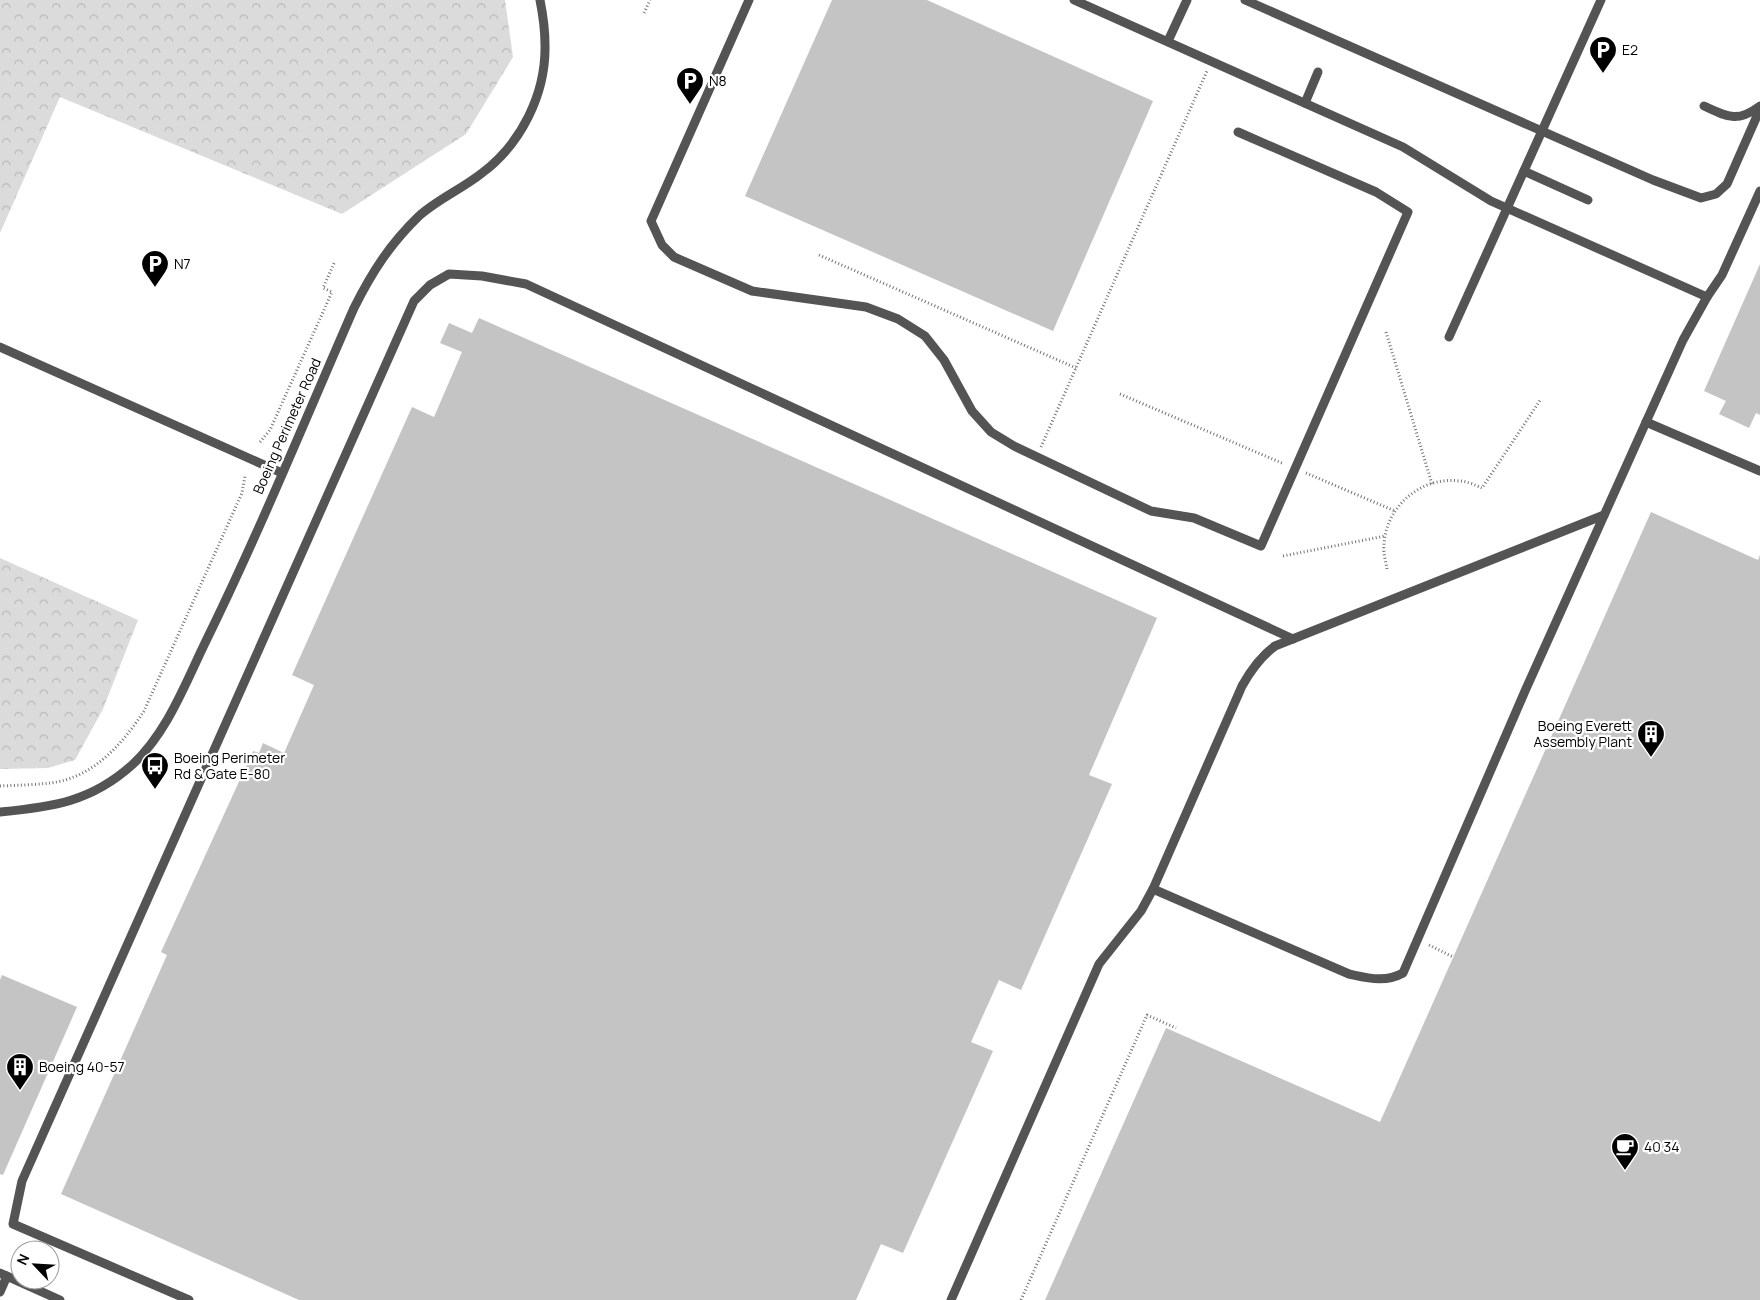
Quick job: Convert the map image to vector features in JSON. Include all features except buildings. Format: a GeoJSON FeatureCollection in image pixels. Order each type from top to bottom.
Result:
{"type":"FeatureCollection","features":[{"type":"Feature","properties":{"kind":"lane","name":"Boeing Perimeter Road"},"geometry":{"type":"LineString","coordinates":[[0,812],[43,808],[66,803],[98,791],[132,765],[148,748],[173,708],[219,614],[369,278],[384,254],[421,214],[483,173],[501,156],[527,120],[541,84],[544,65],[546,45],[540,0]]}},
{"type":"Feature","properties":{"kind":"lane"},"geometry":{"type":"LineString","coordinates":[[748,0],[651,221],[662,245],[674,257],[752,291],[866,306],[898,319],[925,336],[944,360],[972,411],[991,432],[1014,446],[1151,511],[1194,518],[1261,546],[1408,212],[1376,192],[1238,132]]}},
{"type":"Feature","properties":{"kind":"lane"},"geometry":{"type":"LineString","coordinates":[[1074,0],[1403,148],[1491,201],[1707,297]]}},
{"type":"Feature","properties":{"kind":"lane"},"geometry":{"type":"LineString","coordinates":[[1168,42],[1187,0]]}},
{"type":"Feature","properties":{"kind":"lane"},"geometry":{"type":"LineString","coordinates":[[1244,0],[1653,180],[1701,198],[1716,194],[1727,184],[1760,108]]}},
{"type":"Feature","properties":{"kind":"lane"},"geometry":{"type":"LineString","coordinates":[[1450,337],[1601,0]]}},
{"type":"Feature","properties":{"kind":"lane"},"geometry":{"type":"LineString","coordinates":[[1304,103],[1318,72]]}},
{"type":"Feature","properties":{"kind":"lane"},"geometry":{"type":"LineString","coordinates":[[1704,106],[1729,117],[1740,117],[1760,108]]}},
{"type":"Feature","properties":{"kind":"lane"},"geometry":{"type":"LineString","coordinates":[[1524,171],[1588,200]]}},
{"type":"Feature","properties":{"kind":"lane"},"geometry":{"type":"LineString","coordinates":[[1153,889],[1348,974],[1376,980],[1395,977],[1403,973],[1521,700],[1646,422],[1684,340],[1707,297],[1722,275],[1760,191]]}},
{"type":"Feature","properties":{"kind":"lane"},"geometry":{"type":"LineString","coordinates":[[189,1300],[12,1224],[22,1181],[414,301],[430,285],[449,274],[482,276],[526,284],[1293,639]]}},
{"type":"Feature","properties":{"kind":"lane"},"geometry":{"type":"LineString","coordinates":[[0,347],[282,473]]}},
{"type":"Feature","properties":{"kind":"lane"},"geometry":{"type":"LineString","coordinates":[[1646,422],[1760,471]]}},
{"type":"Feature","properties":{"kind":"lane"},"geometry":{"type":"LineString","coordinates":[[951,1300],[1099,964],[1141,911],[1153,889],[1242,686],[1252,669],[1265,653],[1275,646],[1604,515]]}},
{"type":"Feature","properties":{"kind":"lane"},"geometry":{"type":"LineString","coordinates":[[0,1292],[4,1274],[60,1300]]}},
{"type":"Feature","properties":{"kind":"path"},"geometry":{"type":"LineString","coordinates":[[644,13],[650,0]]}},
{"type":"Feature","properties":{"kind":"path"},"geometry":{"type":"LineString","coordinates":[[1037,456],[1211,61]]}},
{"type":"Feature","properties":{"kind":"path"},"geometry":{"type":"LineString","coordinates":[[819,255],[1076,368]]}},
{"type":"Feature","properties":{"kind":"path"},"geometry":{"type":"LineString","coordinates":[[260,442],[270,430],[332,292],[323,288],[335,261]]}},
{"type":"Feature","properties":{"kind":"path"},"geometry":{"type":"LineString","coordinates":[[1386,332],[1432,484]]}},
{"type":"Feature","properties":{"kind":"path"},"geometry":{"type":"LineString","coordinates":[[1120,394],[1395,511]]}},
{"type":"Feature","properties":{"kind":"path"},"geometry":{"type":"LineString","coordinates":[[1387,569],[1384,546],[1387,524],[1399,504],[1416,490],[1437,481],[1460,481],[1482,488],[1541,399]]}},
{"type":"Feature","properties":{"kind":"path"},"geometry":{"type":"LineString","coordinates":[[0,786],[64,780],[75,776],[106,757],[133,728],[144,711],[238,502],[242,493],[245,476]]}},
{"type":"Feature","properties":{"kind":"path"},"geometry":{"type":"LineString","coordinates":[[1283,556],[1385,536]]}},
{"type":"Feature","properties":{"kind":"path"},"geometry":{"type":"LineString","coordinates":[[1020,1300],[1147,1015],[1176,1028]]}},
{"type":"Feature","properties":{"kind":"green space"},"geometry":{"type":"Polygon","coordinates":[[[0,0],[505,0],[513,57],[466,134],[342,214],[60,97],[0,233],[0,0]]]}},
{"type":"Feature","properties":{"kind":"green space"},"geometry":{"type":"Polygon","coordinates":[[[0,558],[138,620],[103,709],[75,760],[48,768],[0,769],[0,558]]]}},
{"type":"Feature","properties":{"kind":"place","name":"E2"},"geometry":{"type":"Point","coordinates":[1603,74]}},
{"type":"Feature","properties":{"kind":"place","name":"N8"},"geometry":{"type":"Point","coordinates":[690,105]}},
{"type":"Feature","properties":{"kind":"place","name":"N7"},"geometry":{"type":"Point","coordinates":[155,288]}},
{"type":"Feature","properties":{"kind":"place","name":"Boeing Everett Assembly Plant"},"geometry":{"type":"Point","coordinates":[1651,758]}},
{"type":"Feature","properties":{"kind":"place","name":"Boeing Perimeter Rd & Gate E-80"},"geometry":{"type":"Point","coordinates":[155,790]}},
{"type":"Feature","properties":{"kind":"place","name":"Boeing 40-57"},"geometry":{"type":"Point","coordinates":[20,1091]}},
{"type":"Feature","properties":{"kind":"place","name":"40 34"},"geometry":{"type":"Point","coordinates":[1625,1171]}}]}
